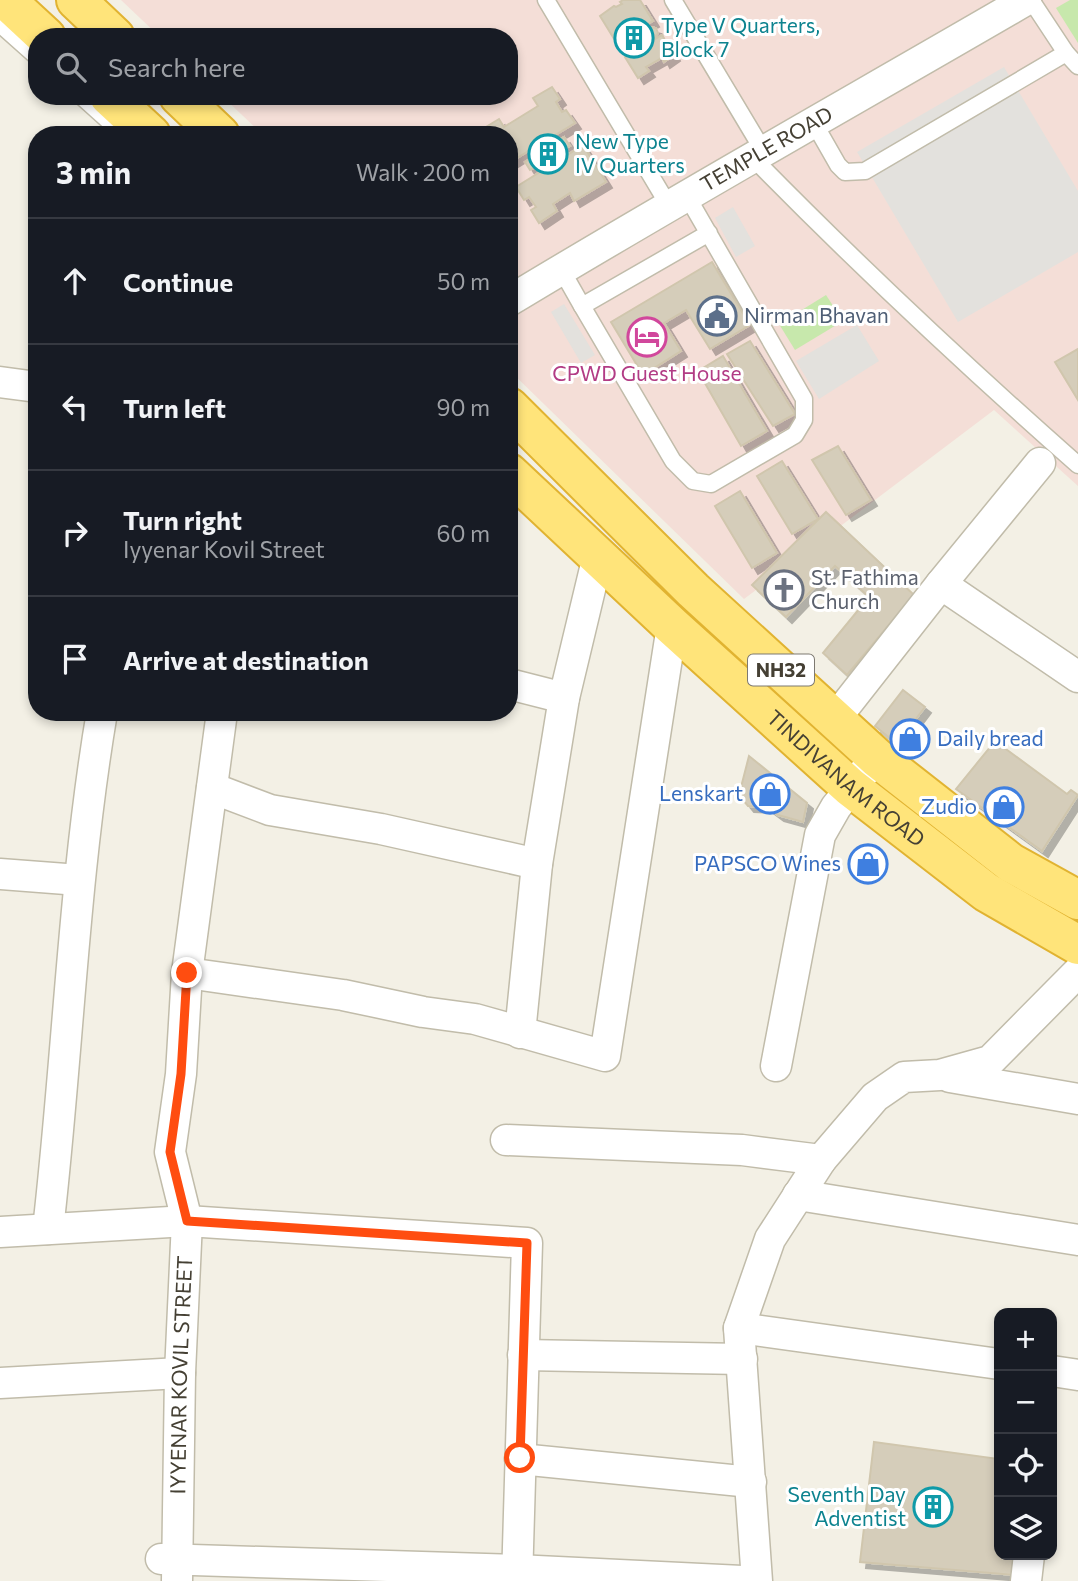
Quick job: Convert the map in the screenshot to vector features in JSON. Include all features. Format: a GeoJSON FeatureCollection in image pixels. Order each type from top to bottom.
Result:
{"type":"FeatureCollection","features":[{"type":"Feature","properties":{"kind":"highway"},"geometry":{"type":"LineString","coordinates":[[76,0],[106,28]]}},
{"type":"Feature","properties":{"kind":"highway"},"geometry":{"type":"LineString","coordinates":[[119,105],[141,126]]}},
{"type":"Feature","properties":{"kind":"highway"},"geometry":{"type":"LineString","coordinates":[[188,105],[211,126]]}},
{"type":"Feature","properties":{"kind":"highway","name":"NH32"},"geometry":{"type":"LineString","coordinates":[[518,416],[693,590],[877,758],[1011,863],[1078,900]]}},
{"type":"Feature","properties":{"kind":"highway","name":"TINDIVANAM ROAD"},"geometry":{"type":"LineString","coordinates":[[518,481],[850,787],[986,892],[1078,945]]}},
{"type":"Feature","properties":{"kind":"street","name":"TEMPLE ROAD"},"geometry":{"type":"LineString","coordinates":[[518,296],[1026,0]]}},
{"type":"Feature","properties":{"kind":"street"},"geometry":{"type":"LineString","coordinates":[[0,382],[28,386]]}},
{"type":"Feature","properties":{"kind":"street"},"geometry":{"type":"LineString","coordinates":[[835,719],[1040,463]]}},
{"type":"Feature","properties":{"kind":"street"},"geometry":{"type":"LineString","coordinates":[[520,1033],[537,864],[564,698],[598,556]]}},
{"type":"Feature","properties":{"kind":"street"},"geometry":{"type":"LineString","coordinates":[[941,584],[1078,677]]}},
{"type":"Feature","properties":{"kind":"street"},"geometry":{"type":"LineString","coordinates":[[187,973],[343,995],[423,1012],[475,1019],[605,1056],[672,626]]}},
{"type":"Feature","properties":{"kind":"street"},"geometry":{"type":"LineString","coordinates":[[518,686],[564,698]]}},
{"type":"Feature","properties":{"kind":"street"},"geometry":{"type":"LineString","coordinates":[[48,1229],[63,1086],[79,880],[101,721]]}},
{"type":"Feature","properties":{"kind":"street","name":"IYYENAR KOVIL STREET"},"geometry":{"type":"LineString","coordinates":[[172,1567],[187,1221],[170,1152],[181,1074],[187,973],[221,721]]}},
{"type":"Feature","properties":{"kind":"street"},"geometry":{"type":"LineString","coordinates":[[776,1066],[820,835],[850,787],[877,758]]}},
{"type":"Feature","properties":{"kind":"street"},"geometry":{"type":"LineString","coordinates":[[212,788],[270,810],[381,829],[537,864]]}},
{"type":"Feature","properties":{"kind":"street"},"geometry":{"type":"LineString","coordinates":[[0,874],[79,880]]}},
{"type":"Feature","properties":{"kind":"street"},"geometry":{"type":"LineString","coordinates":[[757,1581],[739,1328],[770,1239],[821,1160],[875,1097],[904,1077],[940,1075],[990,1061],[1078,972]]}},
{"type":"Feature","properties":{"kind":"street"},"geometry":{"type":"LineString","coordinates":[[940,1075],[1078,1099]]}},
{"type":"Feature","properties":{"kind":"street"},"geometry":{"type":"LineString","coordinates":[[506,1139],[742,1150],[821,1160]]}},
{"type":"Feature","properties":{"kind":"street"},"geometry":{"type":"LineString","coordinates":[[797,1195],[1078,1240]]}},
{"type":"Feature","properties":{"kind":"street"},"geometry":{"type":"LineString","coordinates":[[0,1232],[187,1221],[527,1243],[517,1575]]}},
{"type":"Feature","properties":{"kind":"street"},"geometry":{"type":"LineString","coordinates":[[739,1328],[994,1363]]}},
{"type":"Feature","properties":{"kind":"street"},"geometry":{"type":"LineString","coordinates":[[523,1355],[743,1359]]}},
{"type":"Feature","properties":{"kind":"street"},"geometry":{"type":"LineString","coordinates":[[1057,1372],[1078,1375]]}},
{"type":"Feature","properties":{"kind":"street"},"geometry":{"type":"LineString","coordinates":[[0,1383],[180,1373]]}},
{"type":"Feature","properties":{"kind":"street"},"geometry":{"type":"LineString","coordinates":[[520,1458],[751,1482]]}},
{"type":"Feature","properties":{"kind":"street"},"geometry":{"type":"LineString","coordinates":[[1026,1581],[1028,1560]]}},
{"type":"Feature","properties":{"kind":"street"},"geometry":{"type":"LineString","coordinates":[[172,1567],[742,1581]]}},
{"type":"Feature","properties":{"kind":"lane"},"geometry":{"type":"LineString","coordinates":[[546,0],[678,201],[709,233],[804,399],[804,420],[795,435],[711,484],[693,481],[673,461],[561,270]]}},
{"type":"Feature","properties":{"kind":"lane"},"geometry":{"type":"LineString","coordinates":[[673,0],[759,156],[801,207],[1010,405],[1078,465]]}},
{"type":"Feature","properties":{"kind":"lane"},"geometry":{"type":"LineString","coordinates":[[1031,0],[1066,53],[1078,66]]}},
{"type":"Feature","properties":{"kind":"lane"},"geometry":{"type":"LineString","coordinates":[[15,20],[28,42]]}},
{"type":"Feature","properties":{"kind":"lane"},"geometry":{"type":"LineString","coordinates":[[814,124],[845,172],[865,171],[1066,53]]}},
{"type":"Feature","properties":{"kind":"lane"},"geometry":{"type":"LineString","coordinates":[[91,105],[115,126]]}},
{"type":"Feature","properties":{"kind":"lane"},"geometry":{"type":"LineString","coordinates":[[582,306],[709,233]]}},
{"type":"Feature","properties":{"kind":"shaded area"},"geometry":{"type":"Polygon","coordinates":[[[121,0],[1078,0],[1078,486],[994,410],[744,599],[518,379],[518,126],[254,126],[231,105],[518,105],[518,28],[151,28],[121,0]]]}},
{"type":"Feature","properties":{"kind":"shaded area"},"geometry":{"type":"Polygon","coordinates":[[[1004,67],[1078,191],[1078,252],[958,322],[857,152],[1004,67]]]}},
{"type":"Feature","properties":{"kind":"shaded area"},"geometry":{"type":"Polygon","coordinates":[[[733,207],[755,246],[736,257],[715,218],[733,207]]]}},
{"type":"Feature","properties":{"kind":"shaded area"},"geometry":{"type":"Polygon","coordinates":[[[564,304],[595,355],[581,363],[551,312],[564,304]]]}},
{"type":"Feature","properties":{"kind":"shaded area"},"geometry":{"type":"Polygon","coordinates":[[[857,325],[879,361],[819,399],[796,361],[857,325]]]}},
{"type":"Feature","properties":{"kind":"green space"},"geometry":{"type":"Polygon","coordinates":[[[1070,0],[1078,0],[1078,43],[1056,8],[1070,0]]]}},
{"type":"Feature","properties":{"kind":"green space"},"geometry":{"type":"Polygon","coordinates":[[[826,295],[843,321],[795,350],[779,324],[826,295]]]}},
{"type":"Feature","properties":{"kind":"building","name":"Type V Quarters, Block 7"},"geometry":{"type":"Polygon","coordinates":[[[640,0],[653,21],[642,27],[644,31],[651,27],[656,28],[658,33],[652,41],[662,35],[674,55],[664,62],[662,58],[646,67],[649,71],[638,78],[625,57],[632,53],[626,43],[619,47],[600,16],[622,4],[620,2],[640,0]]]}},
{"type":"Feature","properties":{"kind":"building","name":"New Type IV Quarters"},"geometry":{"type":"Polygon","coordinates":[[[552,87],[560,99],[556,102],[562,112],[566,110],[575,123],[552,137],[555,142],[564,137],[570,146],[561,151],[564,157],[583,145],[606,182],[574,201],[570,193],[553,204],[557,211],[539,223],[531,210],[536,207],[529,197],[524,200],[518,186],[543,170],[539,165],[530,170],[525,162],[534,156],[530,150],[518,157],[518,126],[506,126],[538,106],[533,98],[552,87]]]}},
{"type":"Feature","properties":{"kind":"building","name":"New Type IV Quarters"},"geometry":{"type":"Polygon","coordinates":[[[499,119],[503,126],[488,126],[499,119]]]}},
{"type":"Feature","properties":{"kind":"building","name":"Nirman Bhavan"},"geometry":{"type":"Polygon","coordinates":[[[712,262],[750,325],[710,349],[686,310],[664,323],[681,351],[643,375],[611,322],[712,262]]]}},
{"type":"Feature","properties":{"kind":"building"},"geometry":{"type":"Polygon","coordinates":[[[750,341],[795,414],[773,426],[727,354],[750,341]]]}},
{"type":"Feature","properties":{"kind":"building"},"geometry":{"type":"Polygon","coordinates":[[[1078,349],[1078,400],[1055,362],[1078,349]]]}},
{"type":"Feature","properties":{"kind":"building"},"geometry":{"type":"Polygon","coordinates":[[[723,356],[767,431],[741,446],[698,371],[723,356]]]}},
{"type":"Feature","properties":{"kind":"building"},"geometry":{"type":"Polygon","coordinates":[[[838,446],[871,500],[846,515],[812,460],[838,446]]]}},
{"type":"Feature","properties":{"kind":"building"},"geometry":{"type":"Polygon","coordinates":[[[782,461],[818,519],[792,534],[757,476],[782,461]]]}},
{"type":"Feature","properties":{"kind":"building"},"geometry":{"type":"Polygon","coordinates":[[[740,491],[777,553],[752,568],[715,506],[740,491]]]}},
{"type":"Feature","properties":{"kind":"building","name":"St. Fathima Church"},"geometry":{"type":"Polygon","coordinates":[[[826,512],[914,595],[847,675],[823,653],[869,597],[835,566],[786,617],[752,585],[826,512]]]}},
{"type":"Feature","properties":{"kind":"building"},"geometry":{"type":"Polygon","coordinates":[[[903,690],[925,707],[909,728],[906,725],[892,740],[875,726],[903,690]]]}},
{"type":"Feature","properties":{"kind":"building"},"geometry":{"type":"Polygon","coordinates":[[[995,741],[1067,794],[1071,790],[1078,795],[1042,851],[956,789],[995,741]]]}},
{"type":"Feature","properties":{"kind":"building"},"geometry":{"type":"Polygon","coordinates":[[[749,756],[807,803],[803,822],[778,815],[767,807],[748,806],[739,795],[749,756]]]}},
{"type":"Feature","properties":{"kind":"building","name":"Seventh Day Adventist"},"geometry":{"type":"Polygon","coordinates":[[[874,1442],[994,1458],[994,1560],[1015,1560],[1014,1575],[860,1562],[874,1442]]]}},
{"type":"Feature","properties":{"kind":"place","name":"Type V Quarters, Block 7"},"geometry":{"type":"Point","coordinates":[634,38]}},
{"type":"Feature","properties":{"kind":"place","name":"New Type IV Quarters"},"geometry":{"type":"Point","coordinates":[548,154]}},
{"type":"Feature","properties":{"kind":"place","name":"Nirman Bhavan"},"geometry":{"type":"Point","coordinates":[717,316]}},
{"type":"Feature","properties":{"kind":"place","name":"CPWD Guest House"},"geometry":{"type":"Point","coordinates":[647,337]}},
{"type":"Feature","properties":{"kind":"place","name":"St. Fathima Church"},"geometry":{"type":"Point","coordinates":[784,590]}},
{"type":"Feature","properties":{"kind":"place","name":"Daily bread"},"geometry":{"type":"Point","coordinates":[910,739]}},
{"type":"Feature","properties":{"kind":"place","name":"Lenskart"},"geometry":{"type":"Point","coordinates":[770,794]}},
{"type":"Feature","properties":{"kind":"place","name":"Zudio"},"geometry":{"type":"Point","coordinates":[1004,807]}},
{"type":"Feature","properties":{"kind":"place","name":"PAPSCO Wines"},"geometry":{"type":"Point","coordinates":[868,864]}},
{"type":"Feature","properties":{"kind":"place","name":"Seventh Day Adventist"},"geometry":{"type":"Point","coordinates":[933,1507]}},
{"type":"Feature","properties":{"kind":"route"},"geometry":{"type":"LineString","coordinates":[[187,973],[181,1074],[170,1152],[187,1221],[527,1243],[520,1458]]}}]}
